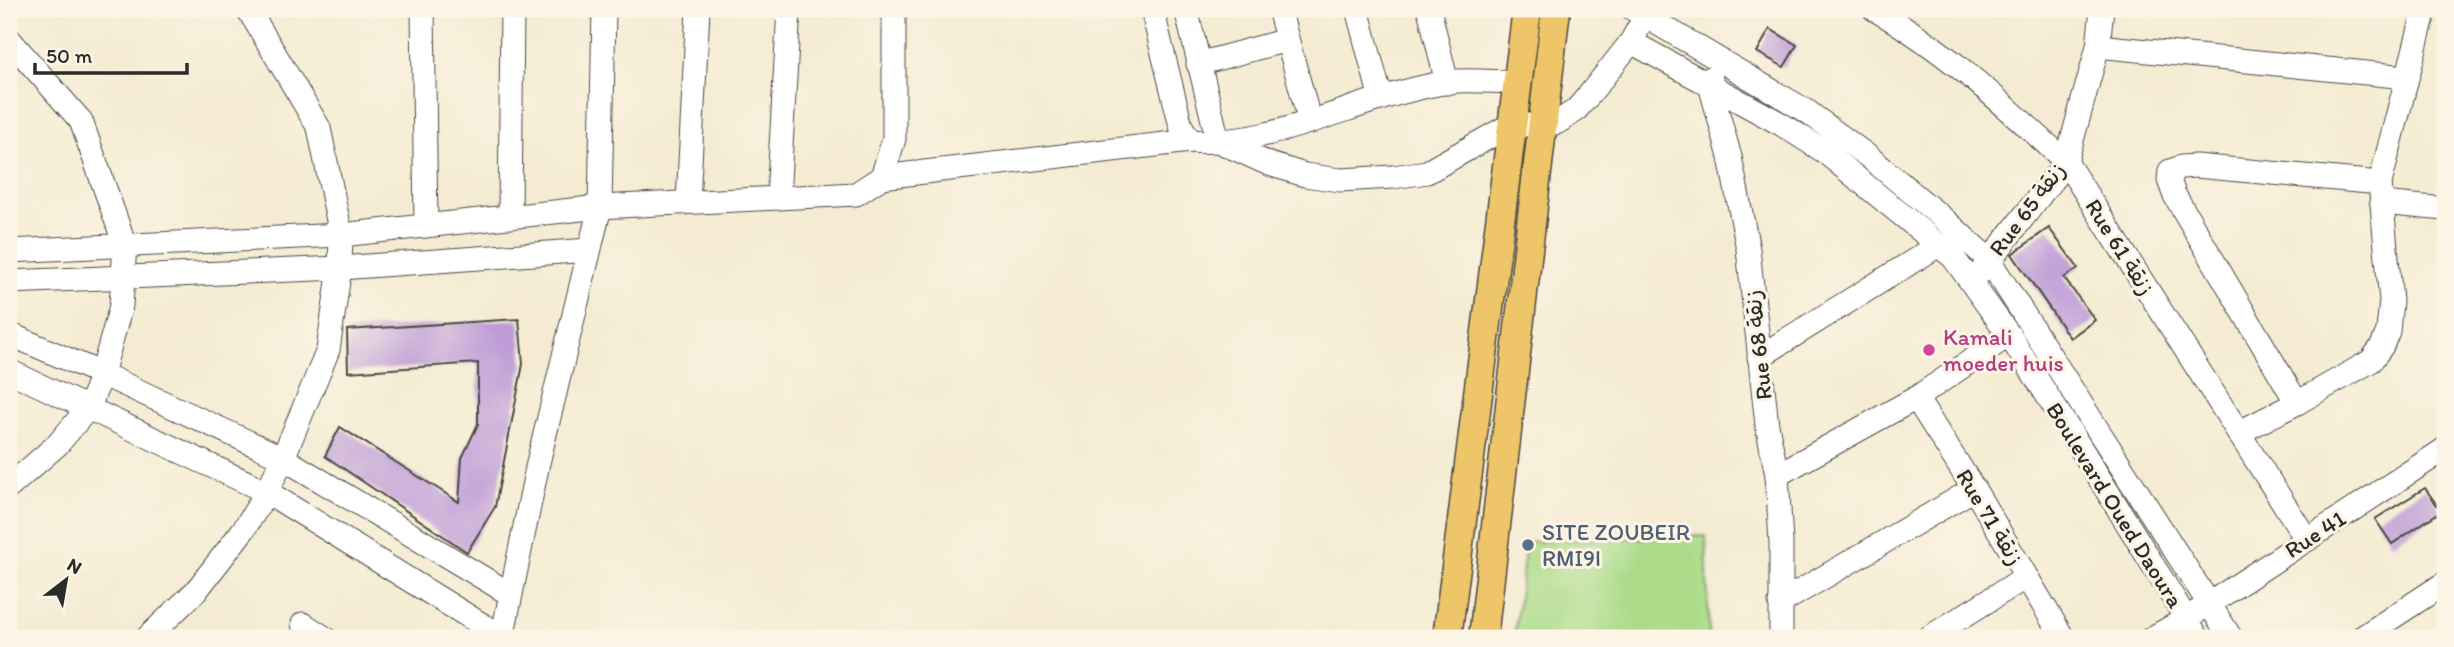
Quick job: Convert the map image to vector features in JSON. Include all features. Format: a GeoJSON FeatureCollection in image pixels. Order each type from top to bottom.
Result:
{"type":"FeatureCollection","features":[{"type":"Feature","properties":{"kind":"main road"},"geometry":{"type":"LineString","coordinates":[[1447,638],[1527,9]]}},
{"type":"Feature","properties":{"kind":"main road"},"geometry":{"type":"LineString","coordinates":[[1483,638],[1556,9]]}},
{"type":"Feature","properties":{"kind":"street"},"geometry":{"type":"LineString","coordinates":[[147,638],[196,591],[244,529],[267,492],[328,351],[340,268],[341,235],[319,128],[248,9]]}},
{"type":"Feature","properties":{"kind":"street"},"geometry":{"type":"LineString","coordinates":[[423,9],[426,226]]}},
{"type":"Feature","properties":{"kind":"street"},"geometry":{"type":"LineString","coordinates":[[510,217],[512,9]]}},
{"type":"Feature","properties":{"kind":"street"},"geometry":{"type":"LineString","coordinates":[[9,371],[267,492],[502,637],[538,463],[600,207],[604,9]]}},
{"type":"Feature","properties":{"kind":"street"},"geometry":{"type":"LineString","coordinates":[[688,202],[698,9]]}},
{"type":"Feature","properties":{"kind":"street"},"geometry":{"type":"LineString","coordinates":[[778,198],[789,9]]}},
{"type":"Feature","properties":{"kind":"street"},"geometry":{"type":"LineString","coordinates":[[882,177],[894,139],[894,9]]}},
{"type":"Feature","properties":{"kind":"street"},"geometry":{"type":"LineString","coordinates":[[1279,9],[1310,122]]}},
{"type":"Feature","properties":{"kind":"street"},"geometry":{"type":"LineString","coordinates":[[1357,9],[1381,99]]}},
{"type":"Feature","properties":{"kind":"street"},"geometry":{"type":"LineString","coordinates":[[1429,9],[1447,83]]}},
{"type":"Feature","properties":{"kind":"street","name":"Rue 61 زنقة"},"geometry":{"type":"LineString","coordinates":[[1874,9],[1958,68],[2021,120],[2066,162],[2307,540]]}},
{"type":"Feature","properties":{"kind":"street","name":"Rue 65 زنقة"},"geometry":{"type":"LineString","coordinates":[[1973,283],[2066,162],[2098,46],[2102,9]]}},
{"type":"Feature","properties":{"kind":"street"},"geometry":{"type":"LineString","coordinates":[[2238,433],[2371,361],[2382,346],[2388,331],[2391,301],[2381,193],[2406,77],[2425,9]]}},
{"type":"Feature","properties":{"kind":"street"},"geometry":{"type":"LineString","coordinates":[[1190,141],[1181,126],[1153,12],[1186,10],[1218,141]]}},
{"type":"Feature","properties":{"kind":"street","name":"Boulevard Oued Daoura"},"geometry":{"type":"LineString","coordinates":[[2192,629],[2009,335],[1953,257],[1825,152],[1781,124],[1631,42],[1638,13],[1808,112],[1869,157],[1989,260],[2231,638]]}},
{"type":"Feature","properties":{"kind":"street"},"geometry":{"type":"LineString","coordinates":[[9,39],[81,121],[125,245],[121,306],[102,374],[89,407],[58,444],[9,487]]}},
{"type":"Feature","properties":{"kind":"street"},"geometry":{"type":"LineString","coordinates":[[1198,64],[1287,40]]}},
{"type":"Feature","properties":{"kind":"street"},"geometry":{"type":"LineString","coordinates":[[1218,141],[1269,164],[1305,175],[1340,180],[1427,172],[1512,124],[1542,126],[1558,122],[1575,111],[1631,42]]}},
{"type":"Feature","properties":{"kind":"street"},"geometry":{"type":"LineString","coordinates":[[2098,46],[2406,77]]}},
{"type":"Feature","properties":{"kind":"street","name":"Rue 68 زنقة"},"geometry":{"type":"LineString","coordinates":[[1714,55],[1710,85],[1730,157],[1748,249],[1767,425],[1777,475],[1781,542],[1781,638]]}},
{"type":"Feature","properties":{"kind":"street"},"geometry":{"type":"LineString","coordinates":[[9,251],[341,235],[600,207],[856,194],[882,177],[1190,141],[1251,137],[1310,122],[1381,99],[1447,83],[1517,82]]}},
{"type":"Feature","properties":{"kind":"street"},"geometry":{"type":"LineString","coordinates":[[2297,403],[2174,194],[2169,180],[2170,171],[2196,166],[2381,193],[2445,209]]}},
{"type":"Feature","properties":{"kind":"street"},"geometry":{"type":"LineString","coordinates":[[1759,357],[1939,245]]}},
{"type":"Feature","properties":{"kind":"street"},"geometry":{"type":"LineString","coordinates":[[9,282],[340,268],[589,250]]}},
{"type":"Feature","properties":{"kind":"street"},"geometry":{"type":"LineString","coordinates":[[9,334],[283,458],[510,594]]}},
{"type":"Feature","properties":{"kind":"street"},"geometry":{"type":"LineString","coordinates":[[1777,475],[1916,398],[2009,335]]}},
{"type":"Feature","properties":{"kind":"street","name":"Rue 71 زنقة"},"geometry":{"type":"LineString","coordinates":[[1916,398],[2063,638]]}},
{"type":"Feature","properties":{"kind":"street","name":"Rue 41"},"geometry":{"type":"LineString","coordinates":[[2152,638],[2192,629],[2210,604],[2445,449]]}},
{"type":"Feature","properties":{"kind":"street"},"geometry":{"type":"LineString","coordinates":[[1780,603],[1974,489]]}},
{"type":"Feature","properties":{"kind":"street"},"geometry":{"type":"LineString","coordinates":[[1928,638],[2026,577]]}},
{"type":"Feature","properties":{"kind":"street"},"geometry":{"type":"LineString","coordinates":[[2366,637],[2445,583]]}},
{"type":"Feature","properties":{"kind":"street"},"geometry":{"type":"LineString","coordinates":[[303,624],[324,638]]}},
{"type":"Feature","properties":{"kind":"green space"},"geometry":{"type":"Polygon","coordinates":[[[1706,536],[1709,638],[1514,638],[1526,542],[1706,536]]]}},
{"type":"Feature","properties":{"kind":"building"},"geometry":{"type":"Polygon","coordinates":[[[1770,29],[1797,45],[1784,67],[1757,52],[1770,29]]]}},
{"type":"Feature","properties":{"kind":"building"},"geometry":{"type":"Polygon","coordinates":[[[2049,228],[2078,268],[2064,278],[2095,320],[2070,338],[2012,254],[2049,228]]]}},
{"type":"Feature","properties":{"kind":"building"},"geometry":{"type":"Polygon","coordinates":[[[519,319],[523,364],[495,507],[467,552],[325,456],[340,427],[459,502],[462,458],[478,424],[478,363],[348,372],[347,330],[519,319]]]}},
{"type":"Feature","properties":{"kind":"building"},"geometry":{"type":"Polygon","coordinates":[[[2425,488],[2441,511],[2392,544],[2375,519],[2425,488]]]}},
{"type":"Feature","properties":{"kind":"place","name":"Kamali moeder huis"},"geometry":{"type":"Point","coordinates":[1929,350]}},
{"type":"Feature","properties":{"kind":"place","name":"SITE ZOUBEIR RMI9I"},"geometry":{"type":"Point","coordinates":[1528,545]}}]}
